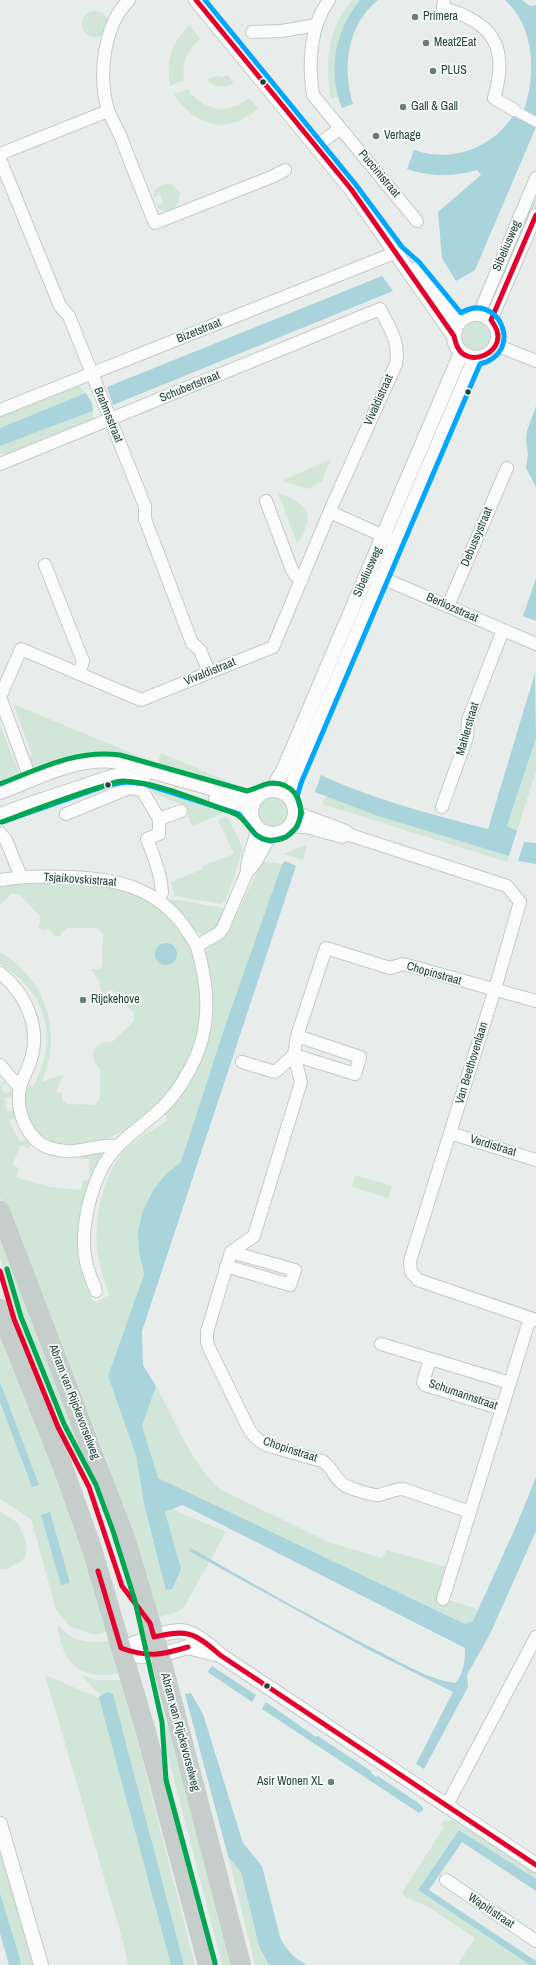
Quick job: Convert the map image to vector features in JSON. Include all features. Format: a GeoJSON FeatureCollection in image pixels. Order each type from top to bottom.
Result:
{"type":"FeatureCollection","features":[{"type":"Feature","properties":{"kind":"highway","name":"Abram van Rijckevorselweg"},"geometry":{"type":"LineString","coordinates":[[0,1211],[126,1541],[160,1656],[241,1965]]}},
{"type":"Feature","properties":{"kind":"highway"},"geometry":{"type":"LineString","coordinates":[[0,1309],[80,1513],[158,1774],[208,1965]]}},
{"type":"Feature","properties":{"kind":"street"},"geometry":{"type":"LineString","coordinates":[[129,0],[122,7],[110,33],[104,56],[104,88],[108,111],[117,127],[155,223],[274,176],[285,170]]}},
{"type":"Feature","properties":{"kind":"street"},"geometry":{"type":"LineString","coordinates":[[196,0],[318,146],[351,189],[397,252],[404,266],[454,336],[456,346],[461,353],[474,358],[489,354],[496,345],[498,334],[496,327],[485,317],[467,316],[459,322],[454,336]]}},
{"type":"Feature","properties":{"kind":"street","name":"Puccinistraat"},"geometry":{"type":"LineString","coordinates":[[330,0],[316,25],[311,60],[313,95],[417,221]]}},
{"type":"Feature","properties":{"kind":"street"},"geometry":{"type":"LineString","coordinates":[[444,0],[443,8],[471,18],[483,25],[492,37],[501,63],[500,80],[494,98],[536,122]]}},
{"type":"Feature","properties":{"kind":"street"},"geometry":{"type":"LineString","coordinates":[[252,32],[282,31],[316,25]]}},
{"type":"Feature","properties":{"kind":"street"},"geometry":{"type":"LineString","coordinates":[[0,154],[108,111]]}},
{"type":"Feature","properties":{"kind":"street"},"geometry":{"type":"LineString","coordinates":[[318,146],[340,128]]}},
{"type":"Feature","properties":{"kind":"street","name":"Brahmsstraat"},"geometry":{"type":"LineString","coordinates":[[0,159],[60,306],[69,316],[145,506],[145,519],[192,643],[200,650],[209,672]]}},
{"type":"Feature","properties":{"kind":"street","name":"Sibeliusweg"},"geometry":{"type":"LineString","coordinates":[[485,317],[536,178]]}},
{"type":"Feature","properties":{"kind":"street","name":"Sibeliusweg"},"geometry":{"type":"LineString","coordinates":[[485,317],[536,215]]}},
{"type":"Feature","properties":{"kind":"street"},"geometry":{"type":"LineString","coordinates":[[397,252],[414,266],[459,322]]}},
{"type":"Feature","properties":{"kind":"street","name":"Bizetstraat"},"geometry":{"type":"LineString","coordinates":[[0,410],[397,252]]}},
{"type":"Feature","properties":{"kind":"street","name":"Schubertstraat"},"geometry":{"type":"LineString","coordinates":[[0,464],[380,310]]}},
{"type":"Feature","properties":{"kind":"street","name":"Vivaldistraat"},"geometry":{"type":"LineString","coordinates":[[0,697],[21,649],[141,700],[273,647],[330,512],[396,364],[398,352],[397,344],[380,310]]}},
{"type":"Feature","properties":{"kind":"street"},"geometry":{"type":"LineString","coordinates":[[496,345],[536,361]]}},
{"type":"Feature","properties":{"kind":"street","name":"Sibeliusweg"},"geometry":{"type":"LineString","coordinates":[[272,790],[281,776],[461,353]]}},
{"type":"Feature","properties":{"kind":"street","name":"Sibeliusweg"},"geometry":{"type":"LineString","coordinates":[[293,804],[291,788],[382,578],[474,358]]}},
{"type":"Feature","properties":{"kind":"street","name":"Debussystraat"},"geometry":{"type":"LineString","coordinates":[[448,606],[507,468]]}},
{"type":"Feature","properties":{"kind":"street"},"geometry":{"type":"LineString","coordinates":[[266,501],[292,570],[296,576],[302,579]]}},
{"type":"Feature","properties":{"kind":"street"},"geometry":{"type":"LineString","coordinates":[[330,512],[397,542]]}},
{"type":"Feature","properties":{"kind":"street"},"geometry":{"type":"LineString","coordinates":[[45,565],[83,660],[80,674]]}},
{"type":"Feature","properties":{"kind":"street","name":"Berliozstraat"},"geometry":{"type":"LineString","coordinates":[[368,572],[536,644]]}},
{"type":"Feature","properties":{"kind":"street","name":"Mahlerstraat"},"geometry":{"type":"LineString","coordinates":[[442,807],[468,737],[468,720],[503,630]]}},
{"type":"Feature","properties":{"kind":"street"},"geometry":{"type":"LineString","coordinates":[[0,697],[30,780]]}},
{"type":"Feature","properties":{"kind":"street"},"geometry":{"type":"LineString","coordinates":[[0,792],[80,762],[103,760],[118,762],[247,798],[257,797]]}},
{"type":"Feature","properties":{"kind":"street"},"geometry":{"type":"LineString","coordinates":[[0,815],[61,792],[121,774],[136,775],[155,779],[240,807],[254,821],[264,832],[273,834],[282,832],[294,819],[293,804],[281,791],[272,790],[262,792],[252,805],[254,821],[256,837],[247,864],[247,872],[223,928],[219,933],[197,946]]}},
{"type":"Feature","properties":{"kind":"street"},"geometry":{"type":"LineString","coordinates":[[66,814],[132,788],[142,790],[159,820],[159,834],[147,839],[156,861],[162,884],[162,893],[157,900]]}},
{"type":"Feature","properties":{"kind":"street","name":"Van Beethovenlaan"},"geometry":{"type":"LineString","coordinates":[[293,804],[303,816],[346,830],[350,835],[507,886],[520,902],[495,989],[410,1261],[411,1272],[418,1280],[533,1319]]}},
{"type":"Feature","properties":{"kind":"street"},"geometry":{"type":"LineString","coordinates":[[159,820],[181,811]]}},
{"type":"Feature","properties":{"kind":"street","name":"Van Beethovenlaan"},"geometry":{"type":"LineString","coordinates":[[289,826],[303,827],[343,837],[350,835]]}},
{"type":"Feature","properties":{"kind":"street"},"geometry":{"type":"LineString","coordinates":[[0,833],[6,840],[21,877]]}},
{"type":"Feature","properties":{"kind":"street"},"geometry":{"type":"LineString","coordinates":[[247,872],[254,866],[266,841],[273,834]]}},
{"type":"Feature","properties":{"kind":"street","name":"Tsjaikovskistraat"},"geometry":{"type":"LineString","coordinates":[[0,880],[21,877],[61,877],[112,880],[139,889],[157,900],[179,920],[197,946],[205,986],[206,1011],[201,1042],[193,1062],[174,1095],[155,1114],[116,1146],[100,1172],[91,1199],[84,1239],[86,1262],[96,1291]]}},
{"type":"Feature","properties":{"kind":"street","name":"Chopinstraat"},"geometry":{"type":"LineString","coordinates":[[470,1512],[404,1490],[377,1496],[347,1486],[339,1481],[330,1467],[322,1461],[266,1445],[257,1439],[250,1431],[207,1340],[207,1332],[231,1252],[254,1236],[301,1082],[294,1055],[297,1036],[326,948],[390,968],[403,964],[479,987],[495,989]]}},
{"type":"Feature","properties":{"kind":"street"},"geometry":{"type":"LineString","coordinates":[[0,973],[12,984],[25,1001],[32,1020],[33,1049],[31,1062],[20,1088],[19,1105],[22,1120],[31,1134],[41,1144],[49,1148],[76,1153],[102,1145],[116,1146]]}},
{"type":"Feature","properties":{"kind":"street"},"geometry":{"type":"LineString","coordinates":[[495,989],[536,1001]]}},
{"type":"Feature","properties":{"kind":"street"},"geometry":{"type":"LineString","coordinates":[[242,1062],[275,1072],[294,1055],[355,1074],[360,1057],[297,1036]]}},
{"type":"Feature","properties":{"kind":"street"},"geometry":{"type":"LineString","coordinates":[[0,1065],[20,1088]]}},
{"type":"Feature","properties":{"kind":"street","name":"Verdistraat"},"geometry":{"type":"LineString","coordinates":[[450,1133],[536,1160]]}},
{"type":"Feature","properties":{"kind":"street"},"geometry":{"type":"LineString","coordinates":[[226,1266],[290,1285],[295,1270],[231,1252]]}},
{"type":"Feature","properties":{"kind":"street"},"geometry":{"type":"LineString","coordinates":[[443,1599],[510,1383],[533,1319]]}},
{"type":"Feature","properties":{"kind":"street","name":"Schumannstraat"},"geometry":{"type":"LineString","coordinates":[[381,1344],[510,1383]]}},
{"type":"Feature","properties":{"kind":"street","name":"Schumannstraat"},"geometry":{"type":"LineString","coordinates":[[430,1359],[423,1382],[425,1385],[502,1409]]}},
{"type":"Feature","properties":{"kind":"street"},"geometry":{"type":"LineString","coordinates":[[121,1648],[154,1637],[181,1631],[204,1642],[220,1655],[536,1865]]}},
{"type":"Feature","properties":{"kind":"street"},"geometry":{"type":"LineString","coordinates":[[447,1805],[536,1637]]}},
{"type":"Feature","properties":{"kind":"street"},"geometry":{"type":"LineString","coordinates":[[121,1648],[140,1656],[160,1656],[188,1648],[220,1655]]}},
{"type":"Feature","properties":{"kind":"street"},"geometry":{"type":"LineString","coordinates":[[0,1824],[41,1965]]}},
{"type":"Feature","properties":{"kind":"street","name":"Wapitistraat"},"geometry":{"type":"LineString","coordinates":[[446,1880],[536,1941]]}},
{"type":"Feature","properties":{"kind":"green space"},"geometry":{"type":"Polygon","coordinates":[[[352,0],[360,0],[346,22],[338,46],[335,72],[338,97],[331,99],[328,72],[330,47],[338,23],[352,0]]]}},
{"type":"Feature","properties":{"kind":"green space"},"geometry":{"type":"Polygon","coordinates":[[[95,11],[105,14],[108,24],[105,34],[95,37],[85,34],[82,24],[85,14],[95,11]]]}},
{"type":"Feature","properties":{"kind":"green space"},"geometry":{"type":"Polygon","coordinates":[[[190,25],[200,39],[188,52],[184,62],[184,80],[170,86],[169,68],[171,52],[178,38],[190,25]]]}},
{"type":"Feature","properties":{"kind":"green space"},"geometry":{"type":"Polygon","coordinates":[[[228,75],[234,83],[224,87],[213,85],[207,79],[217,76],[223,77],[228,75]]]}},
{"type":"Feature","properties":{"kind":"green space"},"geometry":{"type":"Polygon","coordinates":[[[188,89],[201,102],[208,106],[216,108],[233,107],[249,98],[258,109],[235,122],[212,124],[192,114],[182,105],[174,94],[188,89]]]}},
{"type":"Feature","properties":{"kind":"green space"},"geometry":{"type":"Polygon","coordinates":[[[165,184],[171,184],[180,192],[178,204],[173,209],[167,211],[159,209],[156,206],[163,202],[160,195],[153,198],[156,189],[165,184]]]}},
{"type":"Feature","properties":{"kind":"green space"},"geometry":{"type":"Polygon","coordinates":[[[536,187],[536,206],[499,292],[492,289],[536,187]]]}},
{"type":"Feature","properties":{"kind":"green space"},"geometry":{"type":"Polygon","coordinates":[[[476,321],[482,322],[490,330],[490,342],[482,350],[476,351],[470,350],[462,342],[461,336],[462,330],[470,322],[476,321]]]}},
{"type":"Feature","properties":{"kind":"green space"},"geometry":{"type":"Polygon","coordinates":[[[79,386],[86,393],[0,428],[0,417],[79,386]]]}},
{"type":"Feature","properties":{"kind":"green space"},"geometry":{"type":"Polygon","coordinates":[[[93,411],[93,421],[5,455],[0,453],[0,446],[93,411]]]}},
{"type":"Feature","properties":{"kind":"green space"},"geometry":{"type":"Polygon","coordinates":[[[331,459],[322,481],[308,489],[282,481],[331,459]]]}},
{"type":"Feature","properties":{"kind":"green space"},"geometry":{"type":"Polygon","coordinates":[[[278,493],[301,504],[307,514],[308,520],[306,527],[297,543],[278,493]]]}},
{"type":"Feature","properties":{"kind":"green space"},"geometry":{"type":"Polygon","coordinates":[[[13,704],[156,763],[154,768],[114,754],[88,754],[42,770],[35,769],[29,759],[32,754],[13,704]]]}},
{"type":"Feature","properties":{"kind":"green space"},"geometry":{"type":"Polygon","coordinates":[[[0,725],[19,772],[17,775],[0,781],[0,725]]]}},
{"type":"Feature","properties":{"kind":"green space"},"geometry":{"type":"Polygon","coordinates":[[[536,738],[536,771],[517,831],[507,826],[536,738]]]}},
{"type":"Feature","properties":{"kind":"green space"},"geometry":{"type":"Polygon","coordinates":[[[161,753],[232,783],[229,791],[157,766],[161,753]]]}},
{"type":"Feature","properties":{"kind":"green space"},"geometry":{"type":"Polygon","coordinates":[[[148,781],[225,805],[222,814],[192,826],[184,805],[154,794],[148,781]]]}},
{"type":"Feature","properties":{"kind":"green space"},"geometry":{"type":"Polygon","coordinates":[[[326,796],[378,816],[509,856],[507,862],[322,804],[326,796]]]}},
{"type":"Feature","properties":{"kind":"green space"},"geometry":{"type":"Polygon","coordinates":[[[273,797],[279,798],[287,806],[287,818],[279,826],[273,827],[267,826],[259,818],[258,812],[259,806],[267,798],[273,797]]]}},
{"type":"Feature","properties":{"kind":"green space"},"geometry":{"type":"Polygon","coordinates":[[[225,817],[229,819],[243,849],[226,900],[221,904],[174,896],[171,882],[203,869],[202,866],[234,854],[218,820],[225,817]]]}},
{"type":"Feature","properties":{"kind":"green space"},"geometry":{"type":"Polygon","coordinates":[[[305,845],[307,846],[303,860],[284,854],[305,845]]]}},
{"type":"Feature","properties":{"kind":"green space"},"geometry":{"type":"Polygon","coordinates":[[[262,861],[282,864],[225,1026],[181,1162],[166,1174],[154,1189],[139,1252],[144,1273],[108,1376],[136,1456],[145,1509],[153,1543],[168,1525],[165,1512],[172,1509],[226,1532],[183,1609],[172,1614],[157,1617],[103,1450],[0,1197],[0,1084],[6,1081],[1,1088],[6,1094],[12,1089],[14,1091],[14,1097],[5,1097],[6,1111],[15,1111],[16,1118],[9,1121],[20,1142],[27,1138],[31,1144],[28,1148],[21,1145],[12,1165],[19,1168],[16,1177],[50,1187],[82,1190],[82,1181],[90,1180],[89,1159],[81,1159],[81,1157],[97,1152],[102,1155],[81,1266],[92,1300],[96,1302],[109,1295],[99,1260],[96,1236],[99,1208],[107,1179],[120,1155],[133,1142],[167,1121],[165,1113],[180,1098],[197,1069],[209,1037],[213,1002],[205,954],[210,945],[221,939],[230,929],[262,861]]]}},
{"type":"Feature","properties":{"kind":"green space"},"geometry":{"type":"Polygon","coordinates":[[[39,881],[80,882],[110,885],[133,891],[145,897],[167,914],[184,936],[195,960],[199,976],[201,993],[195,1041],[174,1087],[163,1101],[130,1127],[110,1138],[89,1144],[69,1146],[51,1142],[36,1131],[29,1120],[24,1102],[25,1083],[33,1087],[41,1069],[46,1051],[47,1034],[44,1018],[38,1002],[29,988],[16,975],[0,964],[0,952],[16,964],[29,977],[39,993],[46,1009],[50,1027],[51,1045],[48,1063],[42,1082],[64,1074],[56,1092],[62,1093],[62,1099],[68,1104],[94,1105],[100,1099],[100,1069],[94,1059],[94,1050],[96,1046],[100,1044],[112,1042],[134,1021],[134,1013],[112,990],[108,990],[102,996],[99,981],[91,969],[99,969],[102,966],[103,934],[97,928],[67,928],[61,933],[61,936],[54,936],[50,929],[42,931],[38,926],[40,923],[40,916],[19,894],[11,894],[0,905],[0,884],[39,881]]]}},
{"type":"Feature","properties":{"kind":"green space"},"geometry":{"type":"Polygon","coordinates":[[[171,899],[226,909],[218,926],[211,932],[204,934],[197,932],[184,922],[168,903],[171,899]]]}},
{"type":"Feature","properties":{"kind":"green space"},"geometry":{"type":"Polygon","coordinates":[[[355,1175],[392,1186],[388,1198],[352,1187],[355,1175]]]}},
{"type":"Feature","properties":{"kind":"green space"},"geometry":{"type":"Polygon","coordinates":[[[0,1233],[97,1482],[64,1426],[16,1315],[0,1256],[0,1233]]]}},
{"type":"Feature","properties":{"kind":"green space"},"geometry":{"type":"Polygon","coordinates":[[[0,1326],[77,1523],[108,1631],[95,1635],[69,1626],[56,1609],[31,1519],[0,1499],[0,1326]]]}},
{"type":"Feature","properties":{"kind":"green space"},"geometry":{"type":"Polygon","coordinates":[[[156,1386],[193,1455],[202,1469],[221,1490],[329,1542],[382,1558],[387,1550],[446,1567],[440,1586],[448,1588],[445,1599],[478,1609],[473,1621],[465,1624],[157,1478],[142,1426],[156,1386]]]}},
{"type":"Feature","properties":{"kind":"green space"},"geometry":{"type":"Polygon","coordinates":[[[0,1511],[18,1523],[27,1544],[26,1554],[22,1561],[7,1569],[0,1569],[0,1511]]]}},
{"type":"Feature","properties":{"kind":"green space"},"geometry":{"type":"Polygon","coordinates":[[[58,1625],[70,1636],[83,1641],[98,1642],[112,1640],[121,1673],[107,1675],[92,1674],[73,1665],[63,1649],[57,1627],[58,1625]]]}},
{"type":"Feature","properties":{"kind":"green space"},"geometry":{"type":"Polygon","coordinates":[[[45,1675],[99,1698],[171,1965],[128,1965],[122,1938],[45,1675]]]}},
{"type":"Feature","properties":{"kind":"green space"},"geometry":{"type":"Polygon","coordinates":[[[81,1675],[97,1680],[122,1680],[195,1965],[184,1965],[108,1692],[101,1696],[81,1675]]]}},
{"type":"Feature","properties":{"kind":"green space"},"geometry":{"type":"Polygon","coordinates":[[[170,1724],[234,1965],[222,1965],[161,1729],[170,1724]]]}},
{"type":"Feature","properties":{"kind":"green space"},"geometry":{"type":"Polygon","coordinates":[[[458,1820],[536,1871],[536,1879],[459,1830],[418,1890],[530,1965],[457,1965],[475,1938],[429,1907],[403,1895],[403,1891],[444,1827],[441,1824],[443,1821],[458,1820]]]}},
{"type":"Feature","properties":{"kind":"green space"},"geometry":{"type":"Polygon","coordinates":[[[0,1842],[36,1965],[21,1965],[0,1893],[0,1842]]]}},
{"type":"Feature","properties":{"kind":"green space"},"geometry":{"type":"Polygon","coordinates":[[[228,1856],[241,1872],[259,1946],[269,1965],[255,1965],[228,1856]]]}},
{"type":"Feature","properties":{"kind":"water"},"geometry":{"type":"Polygon","coordinates":[[[360,0],[378,0],[359,22],[354,34],[348,61],[348,76],[353,104],[342,108],[337,94],[335,79],[336,51],[339,38],[351,12],[360,0]]]}},
{"type":"Feature","properties":{"kind":"water"},"geometry":{"type":"Polygon","coordinates":[[[505,0],[522,0],[530,6],[536,5],[536,116],[524,110],[528,96],[531,66],[527,37],[515,11],[505,0]]]}},
{"type":"Feature","properties":{"kind":"water"},"geometry":{"type":"Polygon","coordinates":[[[513,116],[536,127],[475,270],[456,281],[442,258],[438,212],[481,175],[477,170],[460,174],[433,175],[407,169],[414,150],[428,154],[442,155],[456,154],[469,150],[482,145],[493,137],[513,116]]]}},
{"type":"Feature","properties":{"kind":"water"},"geometry":{"type":"Polygon","coordinates":[[[382,276],[393,291],[113,405],[107,387],[382,276]]]}},
{"type":"Feature","properties":{"kind":"water"},"geometry":{"type":"Polygon","coordinates":[[[86,393],[92,403],[93,411],[0,446],[0,428],[86,393]]]}},
{"type":"Feature","properties":{"kind":"water"},"geometry":{"type":"Polygon","coordinates":[[[536,406],[536,487],[526,468],[528,454],[526,439],[527,431],[536,406]]]}},
{"type":"Feature","properties":{"kind":"water"},"geometry":{"type":"Polygon","coordinates":[[[536,578],[536,621],[523,616],[536,578]]]}},
{"type":"Feature","properties":{"kind":"water"},"geometry":{"type":"Polygon","coordinates":[[[535,673],[536,738],[507,826],[517,831],[509,856],[378,816],[315,792],[321,775],[382,799],[488,829],[535,673]]]}},
{"type":"Feature","properties":{"kind":"water"},"geometry":{"type":"Polygon","coordinates":[[[524,842],[536,843],[536,864],[518,861],[524,842]]]}},
{"type":"Feature","properties":{"kind":"water"},"geometry":{"type":"Polygon","coordinates":[[[285,861],[296,866],[142,1331],[143,1365],[156,1386],[142,1426],[158,1478],[465,1624],[473,1621],[517,1524],[536,1477],[536,1531],[490,1634],[467,1675],[468,1687],[424,1769],[416,1764],[453,1692],[369,1650],[189,1551],[191,1548],[328,1625],[403,1664],[434,1678],[455,1683],[462,1671],[465,1648],[183,1505],[165,1512],[181,1569],[172,1589],[166,1590],[145,1509],[136,1456],[108,1376],[144,1274],[139,1252],[138,1232],[143,1210],[154,1189],[166,1174],[181,1162],[225,1026],[282,864],[285,861]]]}},
{"type":"Feature","properties":{"kind":"water"},"geometry":{"type":"Polygon","coordinates":[[[166,943],[174,946],[177,954],[174,962],[166,965],[158,962],[155,954],[158,946],[166,943]]]}},
{"type":"Feature","properties":{"kind":"water"},"geometry":{"type":"Polygon","coordinates":[[[0,1382],[39,1485],[32,1487],[0,1402],[0,1382]]]}},
{"type":"Feature","properties":{"kind":"water"},"geometry":{"type":"Polygon","coordinates":[[[50,1512],[70,1583],[61,1585],[41,1515],[50,1512]]]}},
{"type":"Feature","properties":{"kind":"water"},"geometry":{"type":"Polygon","coordinates":[[[212,1666],[256,1695],[252,1702],[209,1673],[208,1671],[212,1666]]]}},
{"type":"Feature","properties":{"kind":"water"},"geometry":{"type":"Polygon","coordinates":[[[108,1692],[113,1694],[184,1965],[171,1965],[99,1698],[108,1692]]]}},
{"type":"Feature","properties":{"kind":"water"},"geometry":{"type":"Polygon","coordinates":[[[191,1693],[203,1714],[243,1843],[262,1866],[280,1937],[291,1953],[298,1960],[307,1965],[269,1965],[259,1946],[241,1872],[228,1856],[185,1694],[191,1693]]]}},
{"type":"Feature","properties":{"kind":"water"},"geometry":{"type":"Polygon","coordinates":[[[266,1702],[316,1737],[318,1736],[371,1771],[371,1773],[376,1777],[378,1776],[417,1802],[423,1807],[423,1810],[419,1813],[262,1709],[266,1702]]]}},
{"type":"Feature","properties":{"kind":"water"},"geometry":{"type":"Polygon","coordinates":[[[459,1830],[536,1879],[536,1891],[462,1842],[429,1890],[536,1961],[536,1965],[530,1965],[418,1890],[459,1830]]]}},
{"type":"Feature","properties":{"kind":"water"},"geometry":{"type":"Polygon","coordinates":[[[0,1893],[21,1965],[9,1965],[0,1933],[0,1893]]]}},
{"type":"Feature","properties":{"kind":"transit line"},"geometry":{"type":"LineString","coordinates":[[196,0],[351,189],[454,336],[457,347],[463,354],[470,357],[477,357],[491,351],[495,346],[498,339],[497,331],[491,320],[536,215]]}},
{"type":"Feature","properties":{"kind":"transit line"},"geometry":{"type":"LineString","coordinates":[[2,822],[108,785],[127,782],[145,784],[239,814],[256,835],[263,839],[271,841],[286,837],[297,827],[302,813],[297,797],[301,783],[480,364],[494,357],[502,348],[504,337],[502,325],[495,316],[486,310],[474,308],[461,313],[419,262],[402,247],[356,185],[205,0]]}},
{"type":"Feature","properties":{"kind":"transit line"},"geometry":{"type":"LineString","coordinates":[[0,784],[58,762],[73,758],[104,754],[120,755],[247,791],[270,783],[286,786],[294,793],[299,803],[300,813],[298,824],[292,833],[282,839],[268,840],[253,832],[241,818],[231,812],[164,788],[136,782],[120,781],[73,796],[2,822]]}},
{"type":"Feature","properties":{"kind":"transit line"},"geometry":{"type":"LineString","coordinates":[[7,1269],[21,1317],[64,1424],[96,1485],[113,1531],[135,1601],[162,1722],[166,1780],[215,1963]]}},
{"type":"Feature","properties":{"kind":"transit line"},"geometry":{"type":"LineString","coordinates":[[0,1271],[14,1319],[58,1427],[89,1487],[122,1586],[150,1623],[154,1637],[183,1633],[190,1634],[203,1641],[220,1655],[536,1865]]}},
{"type":"Feature","properties":{"kind":"transit line"},"geometry":{"type":"LineString","coordinates":[[98,1571],[121,1648],[139,1653],[154,1654],[170,1652],[188,1647]]}},
{"type":"Feature","properties":{"kind":"place","name":"Primera"},"geometry":{"type":"Point","coordinates":[415,17]}},
{"type":"Feature","properties":{"kind":"place","name":"Meat2Eat"},"geometry":{"type":"Point","coordinates":[426,43]}},
{"type":"Feature","properties":{"kind":"place","name":"PLUS"},"geometry":{"type":"Point","coordinates":[433,71]}},
{"type":"Feature","properties":{"kind":"place","name":"Gall & Gall"},"geometry":{"type":"Point","coordinates":[403,107]}},
{"type":"Feature","properties":{"kind":"place","name":"Verhage"},"geometry":{"type":"Point","coordinates":[376,136]}},
{"type":"Feature","properties":{"kind":"place","name":"Rijckehove"},"geometry":{"type":"Point","coordinates":[83,1000]}},
{"type":"Feature","properties":{"kind":"place","name":"Asir Wonen XL"},"geometry":{"type":"Point","coordinates":[331,1782]}}]}
